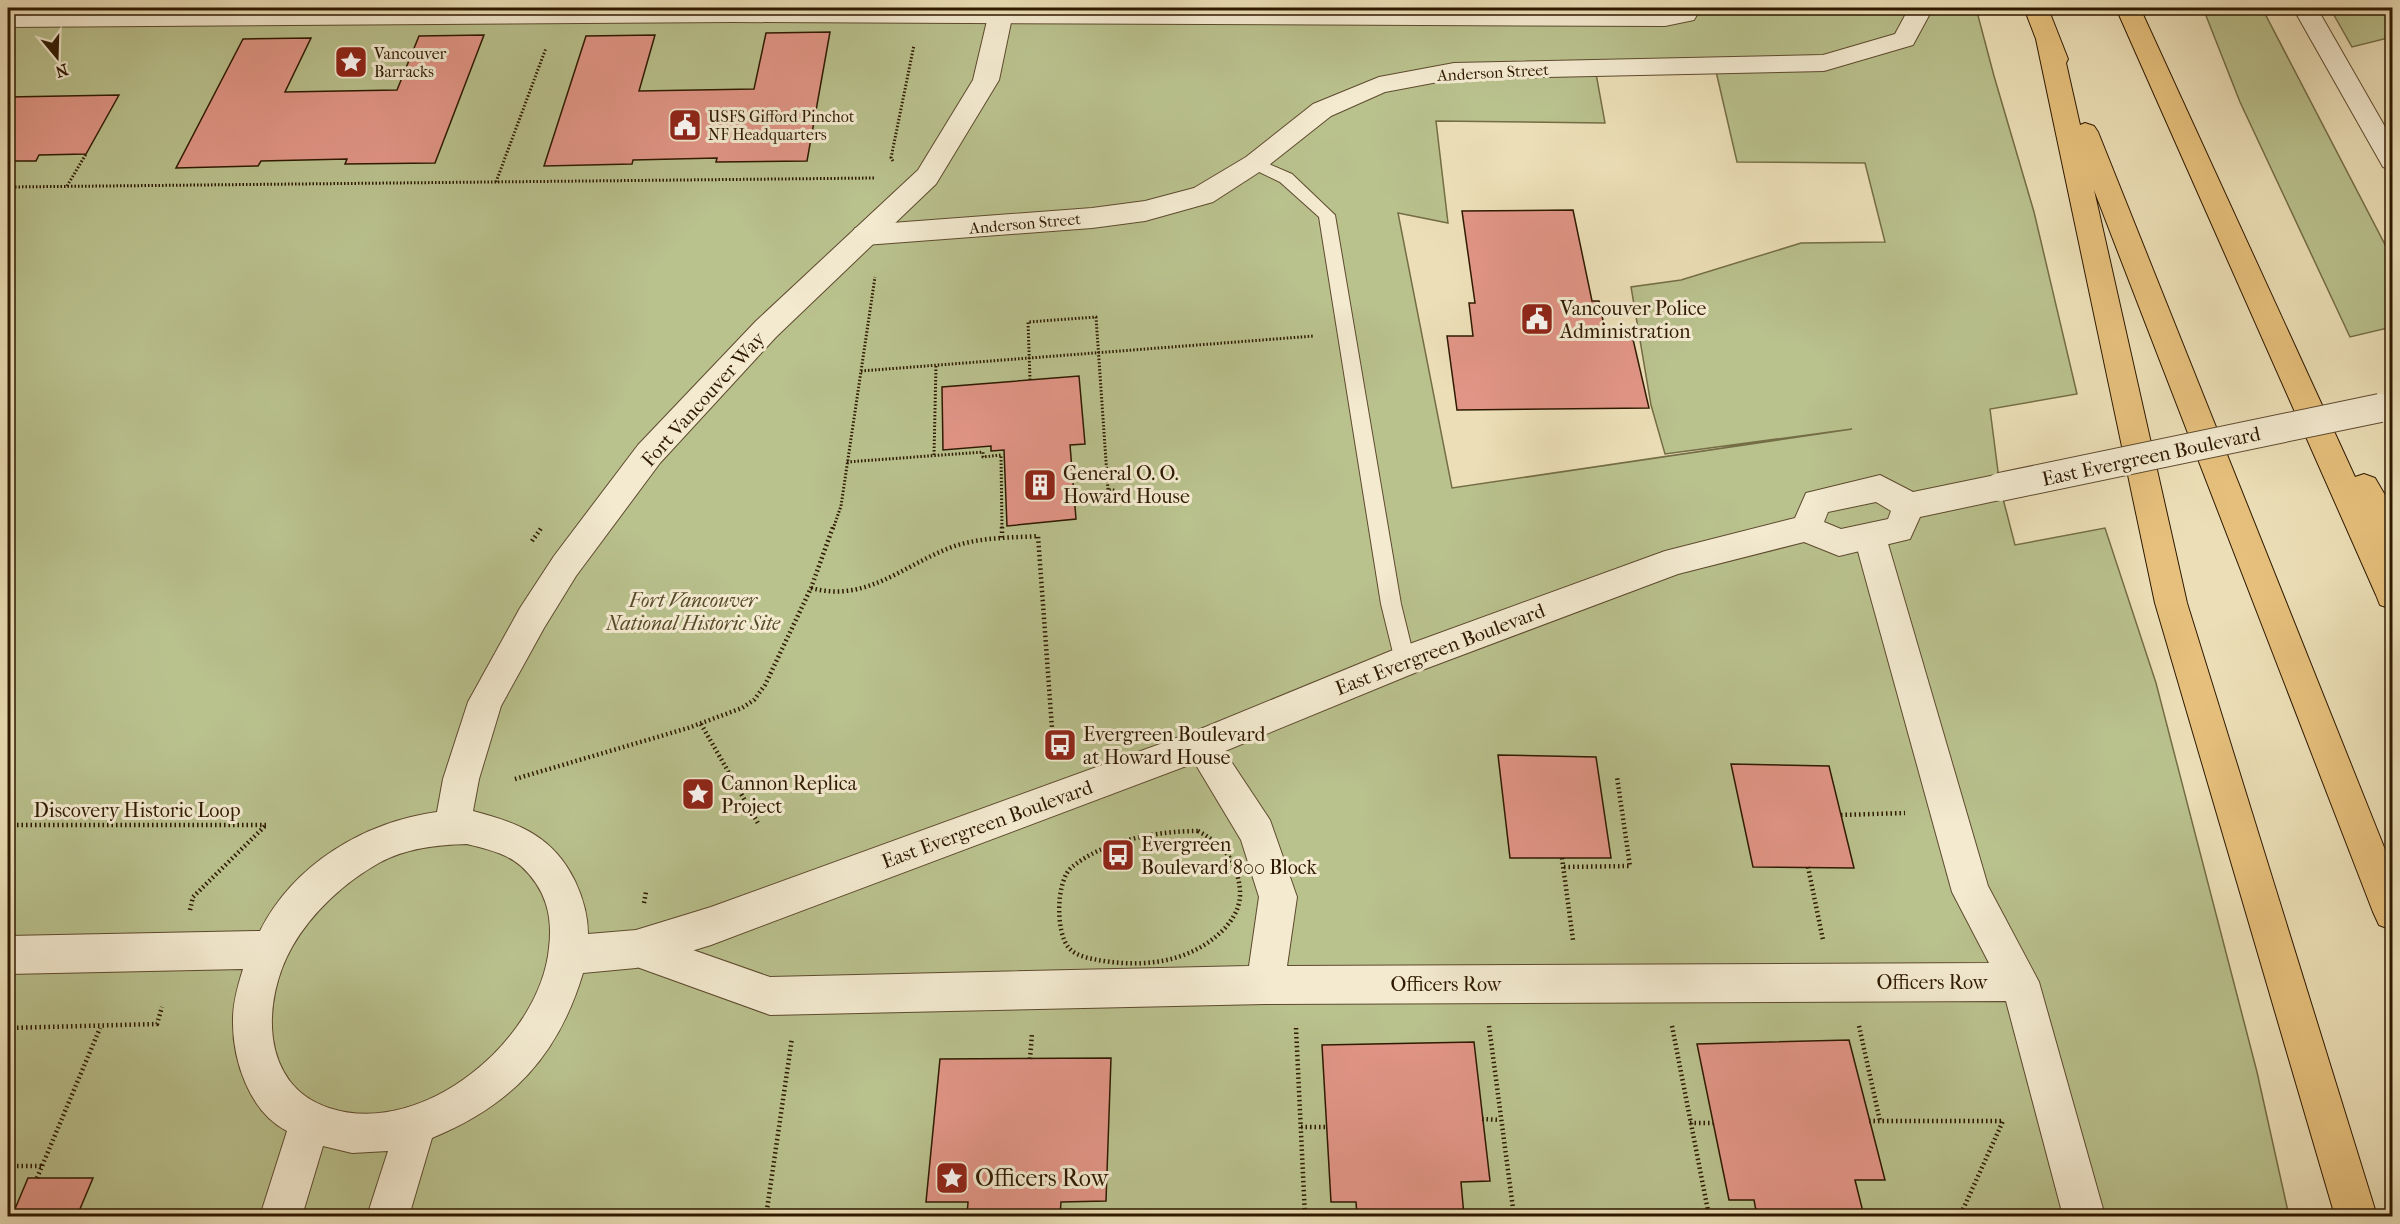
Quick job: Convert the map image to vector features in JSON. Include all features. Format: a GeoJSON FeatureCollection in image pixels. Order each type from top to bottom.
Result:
{"type":"FeatureCollection","features":[{"type":"Feature","properties":{"kind":"highway"},"geometry":{"type":"LineString","coordinates":[[2036,8],[2392,912]]}},
{"type":"Feature","properties":{"kind":"highway"},"geometry":{"type":"LineString","coordinates":[[2128,8],[2392,595]]}},
{"type":"Feature","properties":{"kind":"highway"},"geometry":{"type":"LineString","coordinates":[[2140,8],[2150,56]]}},
{"type":"Feature","properties":{"kind":"highway"},"geometry":{"type":"LineString","coordinates":[[2048,39],[2171,603],[2356,1216]]}},
{"type":"Feature","properties":{"kind":"highway"},"geometry":{"type":"LineString","coordinates":[[2280,346],[2392,535]]}},
{"type":"Feature","properties":{"kind":"street","name":"Anderson Street"},"geometry":{"type":"LineString","coordinates":[[865,235],[1092,218],[1144,211],[1203,195],[1255,163],[1322,110],[1379,85],[1454,71],[1824,63],[1904,39],[1921,8]]}},
{"type":"Feature","properties":{"kind":"street"},"geometry":{"type":"LineString","coordinates":[[2305,8],[2392,160]]}},
{"type":"Feature","properties":{"kind":"street"},"geometry":{"type":"LineString","coordinates":[[8,18],[261,12],[733,14],[1002,11],[1665,18],[1687,11]]}},
{"type":"Feature","properties":{"kind":"street","name":"Fort Vancouver Way"},"geometry":{"type":"LineString","coordinates":[[452,827],[461,779],[485,702],[532,618],[565,566],[649,454],[766,329],[865,235],[916,178],[986,80],[1002,11]]}},
{"type":"Feature","properties":{"kind":"street","name":"East Evergreen Boulevard"},"geometry":{"type":"LineString","coordinates":[[1909,506],[2392,405]]}},
{"type":"Feature","properties":{"kind":"street"},"geometry":{"type":"LineString","coordinates":[[1880,488],[1909,506],[1899,530],[1870,537],[1839,543],[1806,528],[1817,502],[1827,499],[1880,488]]}},
{"type":"Feature","properties":{"kind":"street","name":"East Evergreen Boulevard"},"geometry":{"type":"LineString","coordinates":[[569,955],[636,949],[722,922],[1201,745],[1405,661],[1676,561],[1806,528]]}},
{"type":"Feature","properties":{"kind":"street"},"geometry":{"type":"LineString","coordinates":[[1870,537],[1971,892],[2020,982],[2084,1216]]}},
{"type":"Feature","properties":{"kind":"street"},"geometry":{"type":"LineString","coordinates":[[1201,745],[1257,832],[1278,897],[1264,985]]}},
{"type":"Feature","properties":{"kind":"street"},"geometry":{"type":"LineString","coordinates":[[467,826],[501,833],[516,840],[541,859],[551,871],[565,900],[570,934],[569,955],[551,1011],[540,1030],[512,1065],[476,1095],[456,1108],[416,1125],[394,1130],[353,1132],[333,1129],[309,1121],[285,1106],[273,1093],[256,1062],[252,1036],[252,1008],[255,988],[269,950],[292,914],[312,891],[356,856],[389,840],[430,828],[452,827],[467,826]]}},
{"type":"Feature","properties":{"kind":"street","name":"Officers Row"},"geometry":{"type":"LineString","coordinates":[[636,949],[770,996],[1264,985],[2020,982]]}},
{"type":"Feature","properties":{"kind":"street"},"geometry":{"type":"LineString","coordinates":[[8,955],[269,950]]}},
{"type":"Feature","properties":{"kind":"street"},"geometry":{"type":"LineString","coordinates":[[281,1216],[309,1121]]}},
{"type":"Feature","properties":{"kind":"street"},"geometry":{"type":"LineString","coordinates":[[388,1216],[416,1125]]}},
{"type":"Feature","properties":{"kind":"lane"},"geometry":{"type":"LineString","coordinates":[[1255,163],[1286,178],[1327,215],[1391,604],[1405,661]]}},
{"type":"Feature","properties":{"kind":"path"},"geometry":{"type":"LineString","coordinates":[[496,182],[550,38]]}},
{"type":"Feature","properties":{"kind":"path"},"geometry":{"type":"LineString","coordinates":[[915,38],[891,158],[916,178]]}},
{"type":"Feature","properties":{"kind":"path"},"geometry":{"type":"LineString","coordinates":[[67,187],[86,153]]}},
{"type":"Feature","properties":{"kind":"path"},"geometry":{"type":"LineString","coordinates":[[8,187],[916,178]]}},
{"type":"Feature","properties":{"kind":"path"},"geometry":{"type":"LineString","coordinates":[[515,779],[701,724],[742,708],[754,700],[765,684],[812,588],[841,506],[876,273]]}},
{"type":"Feature","properties":{"kind":"path"},"geometry":{"type":"LineString","coordinates":[[1030,380],[1028,322],[1096,317],[1108,490],[1116,490]]}},
{"type":"Feature","properties":{"kind":"path"},"geometry":{"type":"LineString","coordinates":[[861,371],[1348,334]]}},
{"type":"Feature","properties":{"kind":"path"},"geometry":{"type":"LineString","coordinates":[[934,455],[936,365]]}},
{"type":"Feature","properties":{"kind":"path"},"geometry":{"type":"LineString","coordinates":[[847,462],[983,452],[983,457],[1001,455],[1002,538]]}},
{"type":"Feature","properties":{"kind":"path"},"geometry":{"type":"LineString","coordinates":[[812,588],[833,593],[849,591],[869,586],[969,541],[1038,536],[1052,728]]}},
{"type":"Feature","properties":{"kind":"path"},"geometry":{"type":"LineString","coordinates":[[701,724],[759,825]]}},
{"type":"Feature","properties":{"kind":"path"},"geometry":{"type":"LineString","coordinates":[[1563,867],[1630,866],[1617,777]]}},
{"type":"Feature","properties":{"kind":"path"},"geometry":{"type":"LineString","coordinates":[[1841,815],[1912,813]]}},
{"type":"Feature","properties":{"kind":"path","name":"Discovery Historic Loop"},"geometry":{"type":"LineString","coordinates":[[8,825],[266,825],[193,897]]}},
{"type":"Feature","properties":{"kind":"path"},"geometry":{"type":"LineString","coordinates":[[1198,831],[1211,837],[1225,849],[1235,865],[1242,896],[1237,914],[1227,927],[1214,941],[1187,955],[1155,963],[1108,963],[1072,953],[1064,942],[1058,896],[1066,873],[1083,860],[1149,834],[1174,832],[1198,831]]}},
{"type":"Feature","properties":{"kind":"path"},"geometry":{"type":"LineString","coordinates":[[1562,858],[1573,944]]}},
{"type":"Feature","properties":{"kind":"path"},"geometry":{"type":"LineString","coordinates":[[1808,867],[1825,947]]}},
{"type":"Feature","properties":{"kind":"path"},"geometry":{"type":"LineString","coordinates":[[644,904],[646,892]]}},
{"type":"Feature","properties":{"kind":"path"},"geometry":{"type":"LineString","coordinates":[[8,1028],[99,1028],[157,1024],[162,1007]]}},
{"type":"Feature","properties":{"kind":"path"},"geometry":{"type":"LineString","coordinates":[[1856,1016],[1880,1120]]}},
{"type":"Feature","properties":{"kind":"path"},"geometry":{"type":"LineString","coordinates":[[1670,1018],[1709,1216]]}},
{"type":"Feature","properties":{"kind":"path"},"geometry":{"type":"LineString","coordinates":[[1488,1020],[1514,1216]]}},
{"type":"Feature","properties":{"kind":"path"},"geometry":{"type":"LineString","coordinates":[[1296,1021],[1305,1216]]}},
{"type":"Feature","properties":{"kind":"path"},"geometry":{"type":"LineString","coordinates":[[1030,1059],[1032,1023]]}},
{"type":"Feature","properties":{"kind":"path"},"geometry":{"type":"LineString","coordinates":[[37,1178],[99,1028]]}},
{"type":"Feature","properties":{"kind":"path"},"geometry":{"type":"LineString","coordinates":[[766,1216],[792,1037]]}},
{"type":"Feature","properties":{"kind":"path"},"geometry":{"type":"LineString","coordinates":[[1482,1119],[1500,1120]]}},
{"type":"Feature","properties":{"kind":"path"},"geometry":{"type":"LineString","coordinates":[[1869,1121],[2003,1121],[1960,1216]]}},
{"type":"Feature","properties":{"kind":"path"},"geometry":{"type":"LineString","coordinates":[[1690,1123],[1713,1123]]}},
{"type":"Feature","properties":{"kind":"path"},"geometry":{"type":"LineString","coordinates":[[1301,1127],[1326,1127]]}},
{"type":"Feature","properties":{"kind":"path"},"geometry":{"type":"LineString","coordinates":[[8,1166],[41,1166]]}},
{"type":"Feature","properties":{"kind":"green space","name":"Fort Vancouver National Historic Site"},"geometry":{"type":"Polygon","coordinates":[[[8,8],[1976,8],[2034,212],[2077,394],[1990,409],[2000,487],[2015,545],[2105,528],[2156,683],[2257,1072],[2289,1216],[8,1216],[8,8]],[[1715,67],[1595,68],[1605,123],[1436,121],[1448,223],[1398,213],[1452,488],[1852,429],[1665,454],[1651,405],[1631,287],[1681,280],[1801,243],[1885,242],[1865,163],[1737,162],[1715,67]]]}},
{"type":"Feature","properties":{"kind":"green space"},"geometry":{"type":"Polygon","coordinates":[[[2203,8],[2262,8],[2392,258],[2392,327],[2350,337],[2240,102],[2203,8]]]}},
{"type":"Feature","properties":{"kind":"green space"},"geometry":{"type":"Polygon","coordinates":[[[2330,8],[2392,8],[2392,37],[2352,47],[2330,8]]]}},
{"type":"Feature","properties":{"kind":"building","name":"USFS Gifford Pinchot NF Headquarters"},"geometry":{"type":"Polygon","coordinates":[[[830,32],[807,161],[716,162],[717,158],[633,160],[632,164],[544,166],[586,36],[655,35],[639,91],[754,89],[766,33],[830,32]]]}},
{"type":"Feature","properties":{"kind":"building"},"geometry":{"type":"Polygon","coordinates":[[[484,35],[435,163],[345,164],[347,159],[261,161],[258,166],[176,168],[243,39],[311,38],[285,92],[397,90],[419,36],[484,35]]]}},
{"type":"Feature","properties":{"kind":"building"},"geometry":{"type":"Polygon","coordinates":[[[119,95],[86,154],[39,155],[36,161],[8,161],[8,97],[119,95]]]}},
{"type":"Feature","properties":{"kind":"building","name":"Vancouver Police Administration"},"geometry":{"type":"Polygon","coordinates":[[[1573,210],[1592,301],[1599,301],[1606,335],[1632,335],[1649,408],[1457,410],[1447,336],[1473,336],[1469,303],[1475,303],[1462,211],[1573,210]]]}},
{"type":"Feature","properties":{"kind":"building","name":"General O. O. Howard House"},"geometry":{"type":"Polygon","coordinates":[[[1079,376],[1085,444],[1070,445],[1076,519],[1007,526],[1004,450],[991,451],[991,446],[943,450],[942,387],[1079,376]]]}},
{"type":"Feature","properties":{"kind":"building"},"geometry":{"type":"Polygon","coordinates":[[[1498,755],[1596,757],[1611,858],[1510,858],[1498,755]]]}},
{"type":"Feature","properties":{"kind":"building"},"geometry":{"type":"Polygon","coordinates":[[[1731,764],[1829,766],[1854,868],[1753,867],[1731,764]]]}},
{"type":"Feature","properties":{"kind":"building"},"geometry":{"type":"Polygon","coordinates":[[[1849,1040],[1885,1180],[1855,1180],[1864,1216],[1757,1216],[1754,1200],[1729,1200],[1697,1044],[1849,1040]]]}},
{"type":"Feature","properties":{"kind":"building"},"geometry":{"type":"Polygon","coordinates":[[[1474,1042],[1490,1181],[1461,1182],[1464,1216],[1357,1216],[1356,1202],[1331,1202],[1322,1045],[1474,1042]]]}},
{"type":"Feature","properties":{"kind":"building"},"geometry":{"type":"Polygon","coordinates":[[[1111,1058],[1106,1201],[1061,1202],[1060,1216],[967,1216],[968,1202],[926,1202],[940,1059],[1111,1058]]]}},
{"type":"Feature","properties":{"kind":"building"},"geometry":{"type":"Polygon","coordinates":[[[28,1178],[93,1178],[77,1216],[12,1216],[28,1178]]]}},
{"type":"Feature","properties":{"kind":"place","name":"Vancouver Barracks"},"geometry":{"type":"Point","coordinates":[351,62]}},
{"type":"Feature","properties":{"kind":"place","name":"USFS Gifford Pinchot NF Headquarters"},"geometry":{"type":"Point","coordinates":[685,125]}},
{"type":"Feature","properties":{"kind":"place","name":"Vancouver Police Administration"},"geometry":{"type":"Point","coordinates":[1537,319]}},
{"type":"Feature","properties":{"kind":"place","name":"General O. O. Howard House"},"geometry":{"type":"Point","coordinates":[1040,485]}},
{"type":"Feature","properties":{"kind":"place","name":"Evergreen Boulevard at Howard House"},"geometry":{"type":"Point","coordinates":[1060,745]}},
{"type":"Feature","properties":{"kind":"place","name":"Cannon Replica Project"},"geometry":{"type":"Point","coordinates":[698,794]}},
{"type":"Feature","properties":{"kind":"place","name":"Evergreen Boulevard 800 Block"},"geometry":{"type":"Point","coordinates":[1118,855]}},
{"type":"Feature","properties":{"kind":"place","name":"Officers Row"},"geometry":{"type":"Point","coordinates":[952,1178]}}]}
